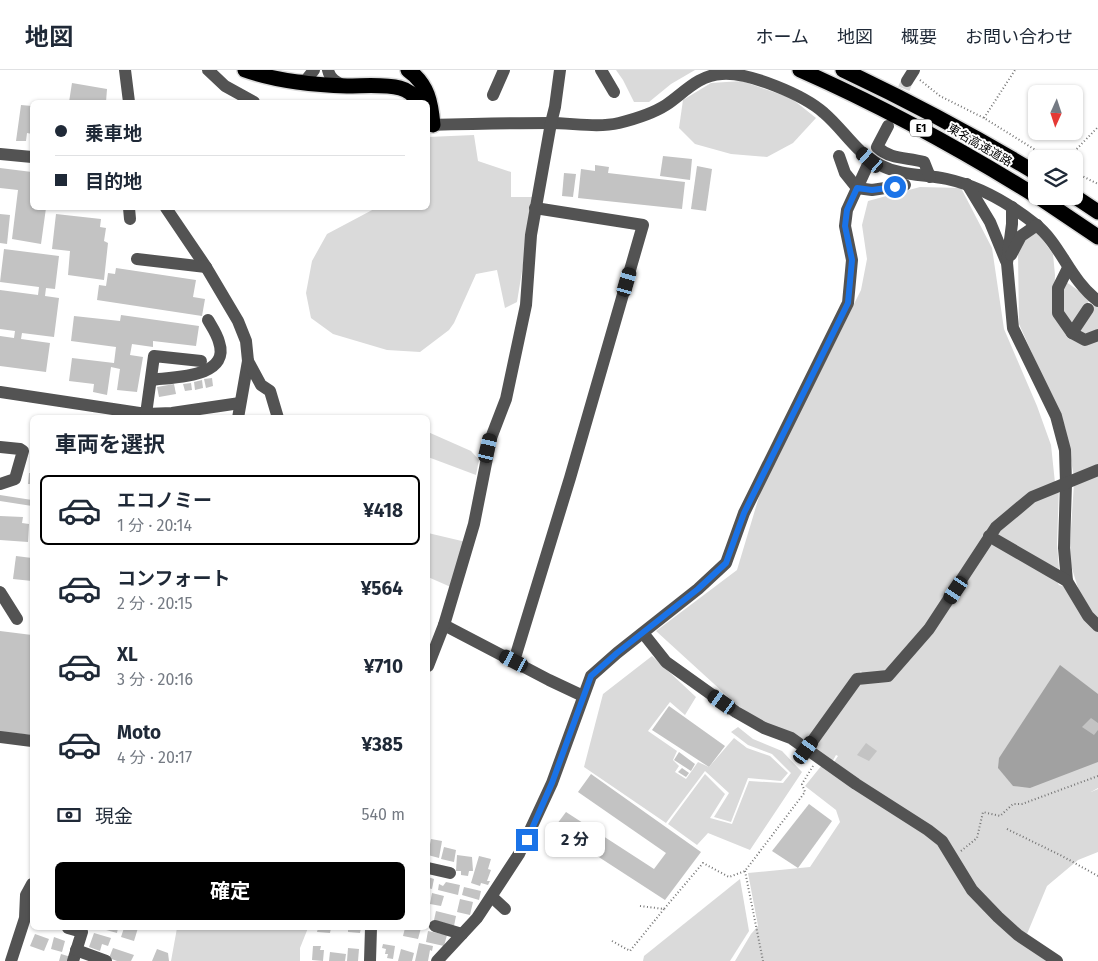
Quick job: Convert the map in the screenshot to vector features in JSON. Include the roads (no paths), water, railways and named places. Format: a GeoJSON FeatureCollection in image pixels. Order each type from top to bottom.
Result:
{"type":"FeatureCollection","features":[{"type":"Feature","properties":{"kind":"highway"},"geometry":{"type":"LineString","coordinates":[[244,70],[268,77],[298,81],[344,86],[400,88],[412,94],[415,100]]}},
{"type":"Feature","properties":{"kind":"highway"},"geometry":{"type":"LineString","coordinates":[[408,70],[418,78],[426,90],[429,100]]}},
{"type":"Feature","properties":{"kind":"highway"},"geometry":{"type":"LineString","coordinates":[[787,70],[836,86]]}},
{"type":"Feature","properties":{"kind":"highway","name":"東名高速道路"},"geometry":{"type":"LineString","coordinates":[[800,70],[918,127],[1028,191]]}},
{"type":"Feature","properties":{"kind":"highway","name":"東名高速道路"},"geometry":{"type":"LineString","coordinates":[[843,70],[909,101],[1028,168]]}},
{"type":"Feature","properties":{"kind":"highway"},"geometry":{"type":"LineString","coordinates":[[430,102],[430,125]]}},
{"type":"Feature","properties":{"kind":"highway"},"geometry":{"type":"LineString","coordinates":[[1083,202],[1098,212]]}},
{"type":"Feature","properties":{"kind":"highway","name":"東名高速道路"},"geometry":{"type":"LineString","coordinates":[[1050,205],[1098,237]]}},
{"type":"Feature","properties":{"kind":"street"},"geometry":{"type":"LineString","coordinates":[[126,70],[129,100]]}},
{"type":"Feature","properties":{"kind":"street"},"geometry":{"type":"LineString","coordinates":[[208,70],[225,86],[250,100]]}},
{"type":"Feature","properties":{"kind":"street"},"geometry":{"type":"LineString","coordinates":[[298,81],[306,80],[314,70]]}},
{"type":"Feature","properties":{"kind":"street"},"geometry":{"type":"LineString","coordinates":[[328,70],[334,80],[344,86]]}},
{"type":"Feature","properties":{"kind":"street"},"geometry":{"type":"LineString","coordinates":[[493,95],[504,70]]}},
{"type":"Feature","properties":{"kind":"street"},"geometry":{"type":"LineString","coordinates":[[430,661],[444,625],[474,524],[491,438],[506,399],[526,304],[531,235],[560,70]]}},
{"type":"Feature","properties":{"kind":"street"},"geometry":{"type":"LineString","coordinates":[[601,70],[614,92]]}},
{"type":"Feature","properties":{"kind":"street"},"geometry":{"type":"LineString","coordinates":[[430,125],[551,123],[597,126],[633,120],[664,106],[689,87],[707,77],[721,74],[737,74],[760,81],[809,102],[824,113],[852,144],[870,160],[898,172],[930,176],[967,184],[1012,208],[1037,225],[1052,243],[1093,305],[1072,333]]}},
{"type":"Feature","properties":{"kind":"street"},"geometry":{"type":"LineString","coordinates":[[888,126],[877,147],[895,158],[924,162],[930,176]]}},
{"type":"Feature","properties":{"kind":"street"},"geometry":{"type":"LineString","coordinates":[[0,154],[30,157]]}},
{"type":"Feature","properties":{"kind":"street"},"geometry":{"type":"LineString","coordinates":[[839,156],[845,173],[857,188],[872,190],[906,185]]}},
{"type":"Feature","properties":{"kind":"street"},"geometry":{"type":"LineString","coordinates":[[437,961],[477,918],[519,854],[552,783],[591,676],[698,589],[726,563],[744,513],[848,303],[852,260],[845,226],[847,210],[870,160]]}},
{"type":"Feature","properties":{"kind":"street"},"geometry":{"type":"LineString","coordinates":[[967,184],[990,222],[1007,264]]}},
{"type":"Feature","properties":{"kind":"street"},"geometry":{"type":"LineString","coordinates":[[514,661],[570,478],[643,225],[535,208]]}},
{"type":"Feature","properties":{"kind":"street"},"geometry":{"type":"LineString","coordinates":[[1012,208],[1007,264],[1013,328],[1056,416],[1064,450],[1066,484],[1064,548],[1067,580],[1088,616],[1098,626]]}},
{"type":"Feature","properties":{"kind":"street"},"geometry":{"type":"LineString","coordinates":[[167,210],[206,267],[238,321],[246,341],[248,361],[238,415]]}},
{"type":"Feature","properties":{"kind":"street"},"geometry":{"type":"LineString","coordinates":[[1007,264],[1021,236],[1037,225]]}},
{"type":"Feature","properties":{"kind":"street"},"geometry":{"type":"LineString","coordinates":[[136,259],[206,267]]}},
{"type":"Feature","properties":{"kind":"street"},"geometry":{"type":"LineString","coordinates":[[1068,268],[1058,288],[1058,313],[1072,333],[1085,340],[1098,335]]}},
{"type":"Feature","properties":{"kind":"street"},"geometry":{"type":"LineString","coordinates":[[151,380],[201,373],[210,370],[217,364],[220,349],[219,342],[208,320]]}},
{"type":"Feature","properties":{"kind":"street"},"geometry":{"type":"LineString","coordinates":[[146,414],[154,356],[201,361]]}},
{"type":"Feature","properties":{"kind":"street"},"geometry":{"type":"LineString","coordinates":[[248,361],[261,384],[270,391],[277,415]]}},
{"type":"Feature","properties":{"kind":"street"},"geometry":{"type":"LineString","coordinates":[[0,392],[146,414],[172,413],[240,403]]}},
{"type":"Feature","properties":{"kind":"street"},"geometry":{"type":"LineString","coordinates":[[0,447],[23,451],[15,479],[0,484]]}},
{"type":"Feature","properties":{"kind":"street"},"geometry":{"type":"LineString","coordinates":[[806,750],[857,679],[888,676],[929,630],[996,526],[1032,497],[1098,470]]}},
{"type":"Feature","properties":{"kind":"street"},"geometry":{"type":"LineString","coordinates":[[990,536],[1067,580]]}},
{"type":"Feature","properties":{"kind":"street"},"geometry":{"type":"LineString","coordinates":[[0,592],[17,619]]}},
{"type":"Feature","properties":{"kind":"street"},"geometry":{"type":"LineString","coordinates":[[444,625],[583,696]]}},
{"type":"Feature","properties":{"kind":"street"},"geometry":{"type":"LineString","coordinates":[[643,633],[666,662],[736,712],[764,728],[790,738],[942,841],[972,890],[1018,935],[1056,961]]}},
{"type":"Feature","properties":{"kind":"street"},"geometry":{"type":"LineString","coordinates":[[0,737],[30,742]]}},
{"type":"Feature","properties":{"kind":"street"},"geometry":{"type":"LineString","coordinates":[[430,869],[450,874]]}},
{"type":"Feature","properties":{"kind":"street"},"geometry":{"type":"LineString","coordinates":[[11,961],[29,915],[26,895],[30,888]]}},
{"type":"Feature","properties":{"kind":"street"},"geometry":{"type":"LineString","coordinates":[[492,897],[505,909]]}},
{"type":"Feature","properties":{"kind":"street"},"geometry":{"type":"LineString","coordinates":[[435,926],[462,934]]}},
{"type":"Feature","properties":{"kind":"street"},"geometry":{"type":"LineString","coordinates":[[75,930],[82,932],[75,956],[106,961]]}},
{"type":"Feature","properties":{"kind":"street"},"geometry":{"type":"LineString","coordinates":[[370,961],[371,930]]}},
{"type":"Feature","properties":{"kind":"tunnel"},"geometry":{"type":"LineString","coordinates":[[890,122],[907,81]]}}]}
